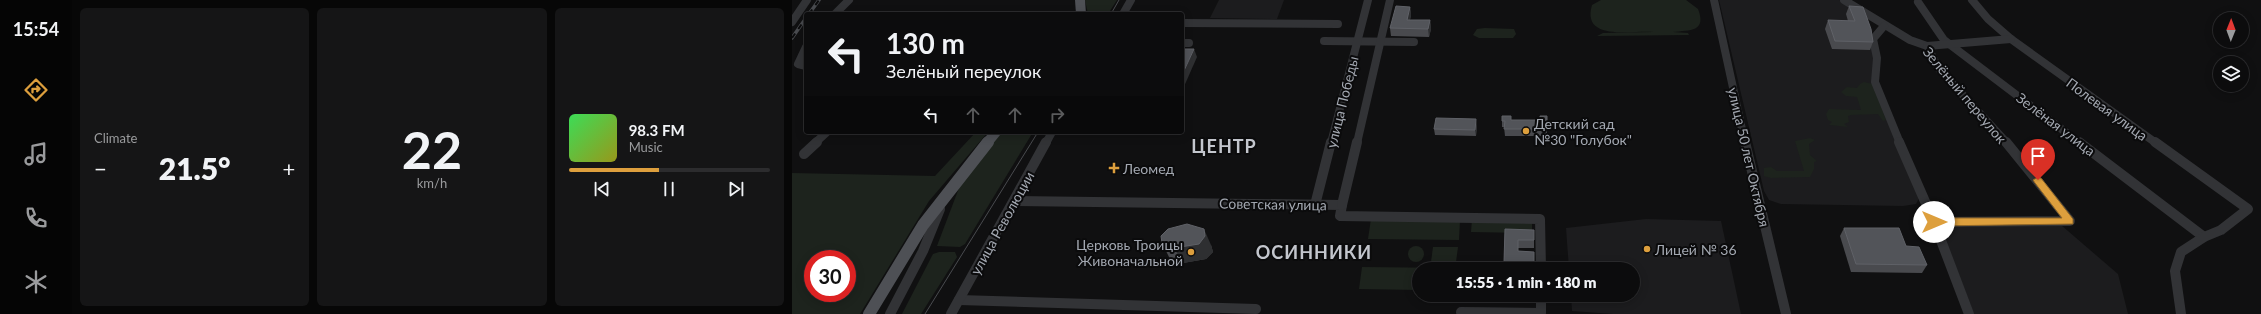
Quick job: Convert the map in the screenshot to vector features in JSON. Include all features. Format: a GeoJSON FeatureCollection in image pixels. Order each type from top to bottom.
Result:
{"type":"FeatureCollection","features":[{"type":"Feature","properties":{"kind":"main road"},"geometry":{"type":"LineString","coordinates":[[1080,0],[1081,12]]}},
{"type":"Feature","properties":{"kind":"main road"},"geometry":{"type":"LineString","coordinates":[[869,314],[905,251],[953,184],[994,134]]}},
{"type":"Feature","properties":{"kind":"street"},"geometry":{"type":"LineString","coordinates":[[792,22],[808,0]]}},
{"type":"Feature","properties":{"kind":"street"},"geometry":{"type":"LineString","coordinates":[[837,12],[849,0]]}},
{"type":"Feature","properties":{"kind":"street"},"geometry":{"type":"LineString","coordinates":[[1124,12],[1131,0]]}},
{"type":"Feature","properties":{"kind":"street","name":"улица Победы"},"geometry":{"type":"LineString","coordinates":[[1315,205],[1368,0]]}},
{"type":"Feature","properties":{"kind":"street","name":"улица Победы"},"geometry":{"type":"LineString","coordinates":[[1342,205],[1390,0]]}},
{"type":"Feature","properties":{"kind":"street","name":"улица 50 лет Октября"},"geometry":{"type":"LineString","coordinates":[[1714,0],[1733,93],[1786,314]]}},
{"type":"Feature","properties":{"kind":"street","name":"Зелёный переулок"},"geometry":{"type":"LineString","coordinates":[[1844,0],[1884,26],[1910,40],[1927,46],[1939,69],[2019,156],[2070,222],[1934,222]]}},
{"type":"Feature","properties":{"kind":"street","name":"Полевая улица"},"geometry":{"type":"LineString","coordinates":[[1972,0],[1988,19],[2011,39],[2248,210],[2221,230],[2204,237]]}},
{"type":"Feature","properties":{"kind":"street","name":"Зелёная улица"},"geometry":{"type":"LineString","coordinates":[[1918,2],[1944,40],[2204,237]]}},
{"type":"Feature","properties":{"kind":"street"},"geometry":{"type":"LineString","coordinates":[[1184,22],[1338,24]]}},
{"type":"Feature","properties":{"kind":"street"},"geometry":{"type":"LineString","coordinates":[[1884,26],[1873,39],[1877,58],[1875,82],[1926,207],[1934,222],[1969,314]]}},
{"type":"Feature","properties":{"kind":"street"},"geometry":{"type":"LineString","coordinates":[[1927,46],[2011,39]]}},
{"type":"Feature","properties":{"kind":"street"},"geometry":{"type":"LineString","coordinates":[[1324,41],[1414,42]]}},
{"type":"Feature","properties":{"kind":"street"},"geometry":{"type":"LineString","coordinates":[[804,51],[798,64],[804,66]]}},
{"type":"Feature","properties":{"kind":"street"},"geometry":{"type":"LineString","coordinates":[[804,154],[825,134]]}},
{"type":"Feature","properties":{"kind":"street","name":"улица Революции"},"geometry":{"type":"LineString","coordinates":[[951,314],[1051,134]]}},
{"type":"Feature","properties":{"kind":"street"},"geometry":{"type":"LineString","coordinates":[[890,314],[923,251],[936,217],[953,184]]}},
{"type":"Feature","properties":{"kind":"street","name":"Советская улица"},"geometry":{"type":"LineString","coordinates":[[1014,201],[1342,205],[1340,216],[1540,218],[1541,262]]}},
{"type":"Feature","properties":{"kind":"street"},"geometry":{"type":"LineString","coordinates":[[2180,314],[2175,271],[2182,252],[2204,237]]}},
{"type":"Feature","properties":{"kind":"street"},"geometry":{"type":"LineString","coordinates":[[959,300],[1256,309]]}},
{"type":"Feature","properties":{"kind":"street"},"geometry":{"type":"LineString","coordinates":[[1461,312],[1541,313],[1541,302]]}},
{"type":"Feature","properties":{"kind":"shaded area"},"geometry":{"type":"Polygon","coordinates":[[[1085,0],[1117,0],[1109,12],[1088,12],[1085,0]]]}},
{"type":"Feature","properties":{"kind":"shaded area"},"geometry":{"type":"Polygon","coordinates":[[[1219,0],[1284,0],[1277,19],[1210,18],[1219,0]]]}},
{"type":"Feature","properties":{"kind":"shaded area"},"geometry":{"type":"Polygon","coordinates":[[[1601,0],[1686,0],[1698,9],[1700,22],[1699,26],[1691,30],[1673,32],[1688,33],[1689,35],[1597,36],[1603,33],[1653,32],[1611,32],[1594,25],[1591,17],[1592,5],[1601,0]]]}},
{"type":"Feature","properties":{"kind":"shaded area"},"geometry":{"type":"Polygon","coordinates":[[[1719,0],[1839,0],[1852,7],[1874,50],[1873,83],[1919,198],[1916,204],[1903,206],[1781,204],[1769,200],[1764,191],[1719,0]]]}},
{"type":"Feature","properties":{"kind":"shaded area"},"geometry":{"type":"Polygon","coordinates":[[[1477,29],[1514,29],[1516,34],[1513,38],[1479,38],[1473,35],[1477,29]]]}},
{"type":"Feature","properties":{"kind":"shaded area"},"geometry":{"type":"Polygon","coordinates":[[[1864,82],[1873,84],[1886,120],[1883,121],[1878,114],[1851,115],[1848,116],[1849,122],[1844,124],[1848,127],[1829,125],[1832,122],[1828,120],[1826,114],[1829,109],[1861,110],[1857,97],[1846,96],[1841,92],[1847,87],[1857,88],[1864,82]]]}},
{"type":"Feature","properties":{"kind":"shaded area"},"geometry":{"type":"Polygon","coordinates":[[[974,134],[986,134],[929,201],[860,314],[792,314],[792,173],[935,176],[974,134]]]}},
{"type":"Feature","properties":{"kind":"shaded area"},"geometry":{"type":"Polygon","coordinates":[[[1000,134],[1032,134],[965,244],[960,247],[937,246],[959,188],[972,167],[1000,134]]]}},
{"type":"Feature","properties":{"kind":"shaded area"},"geometry":{"type":"Polygon","coordinates":[[[1810,138],[1815,140],[1809,144],[1810,155],[1817,161],[1814,162],[1814,169],[1810,177],[1771,178],[1764,176],[1764,168],[1771,167],[1777,171],[1804,171],[1795,141],[1810,138]]]}},
{"type":"Feature","properties":{"kind":"shaded area"},"geometry":{"type":"Polygon","coordinates":[[[1371,219],[1460,220],[1459,240],[1368,239],[1371,219]]]}},
{"type":"Feature","properties":{"kind":"shaded area"},"geometry":{"type":"Polygon","coordinates":[[[1472,219],[1532,220],[1532,233],[1471,232],[1472,219]]]}},
{"type":"Feature","properties":{"kind":"shaded area","name":"Лицей № 36"},"geometry":{"type":"Polygon","coordinates":[[[1646,219],[1721,221],[1741,314],[1613,314],[1572,311],[1571,302],[1640,302],[1640,262],[1568,262],[1566,228],[1646,219]]]}},
{"type":"Feature","properties":{"kind":"shaded area"},"geometry":{"type":"Polygon","coordinates":[[[1939,224],[2061,225],[2118,274],[2128,314],[1974,314],[1939,224]]]}},
{"type":"Feature","properties":{"kind":"shaded area"},"geometry":{"type":"Polygon","coordinates":[[[1416,246],[1423,251],[1423,257],[1416,262],[1409,257],[1408,254],[1413,247],[1416,246]]]}},
{"type":"Feature","properties":{"kind":"shaded area"},"geometry":{"type":"Polygon","coordinates":[[[1433,247],[1458,247],[1456,262],[1431,262],[1433,247]]]}},
{"type":"Feature","properties":{"kind":"shaded area"},"geometry":{"type":"Polygon","coordinates":[[[939,252],[955,252],[957,257],[921,314],[902,314],[933,254],[939,252]]]}},
{"type":"Feature","properties":{"kind":"shaded area"},"geometry":{"type":"Polygon","coordinates":[[[1362,267],[1412,268],[1412,290],[1359,289],[1362,267]]]}},
{"type":"Feature","properties":{"kind":"building"},"geometry":{"type":"Polygon","coordinates":[[[1396,6],[1410,7],[1407,20],[1430,20],[1428,29],[1390,28],[1396,6]]]}},
{"type":"Feature","properties":{"kind":"building"},"geometry":{"type":"Polygon","coordinates":[[[1849,6],[1863,7],[1871,29],[1873,42],[1835,41],[1828,20],[1855,21],[1849,6]]]}},
{"type":"Feature","properties":{"kind":"building"},"geometry":{"type":"Polygon","coordinates":[[[1184,49],[1194,49],[1184,71],[1184,49]]]}},
{"type":"Feature","properties":{"kind":"building"},"geometry":{"type":"Polygon","coordinates":[[[1502,116],[1511,116],[1511,120],[1540,120],[1540,116],[1547,116],[1547,129],[1504,129],[1505,121],[1502,121],[1502,116]]]}},
{"type":"Feature","properties":{"kind":"building"},"geometry":{"type":"Polygon","coordinates":[[[1436,118],[1476,119],[1475,130],[1434,129],[1436,118]]]}},
{"type":"Feature","properties":{"kind":"building"},"geometry":{"type":"Polygon","coordinates":[[[1187,224],[1204,229],[1205,236],[1199,244],[1174,248],[1162,243],[1161,236],[1168,229],[1187,224]]]}},
{"type":"Feature","properties":{"kind":"building"},"geometry":{"type":"Polygon","coordinates":[[[1844,228],[1899,228],[1906,246],[1919,247],[1927,265],[1856,264],[1844,228]]]}},
{"type":"Feature","properties":{"kind":"building"},"geometry":{"type":"Polygon","coordinates":[[[1505,229],[1534,230],[1534,240],[1518,240],[1518,251],[1534,252],[1534,262],[1504,262],[1505,229]]]}},
{"type":"Feature","properties":{"kind":"tram line"},"geometry":{"type":"LineString","coordinates":[[1112,12],[1119,0]]}},
{"type":"Feature","properties":{"kind":"tram line"},"geometry":{"type":"LineString","coordinates":[[925,314],[1037,134]]}},
{"type":"Feature","properties":{"kind":"railway"},"geometry":{"type":"LineString","coordinates":[[810,12],[819,0]]}},
{"type":"Feature","properties":{"kind":"railway"},"geometry":{"type":"LineString","coordinates":[[792,38],[804,21]]}},
{"type":"Feature","properties":{"kind":"place","name":"Детский сад №30 \"Голубок\""},"geometry":{"type":"Point","coordinates":[1526,131]}},
{"type":"Feature","properties":{"kind":"place","name":"Леомед"},"geometry":{"type":"Point","coordinates":[1114,168]}},
{"type":"Feature","properties":{"kind":"place","name":"Лицей № 36"},"geometry":{"type":"Point","coordinates":[1647,249]}},
{"type":"Feature","properties":{"kind":"place","name":"Церковь Троицы Живоначальной"},"geometry":{"type":"Point","coordinates":[1191,252]}},
{"type":"Feature","properties":{"kind":"district","name":"ЦЕНТР"},"geometry":{"type":"Point","coordinates":[1224,146]}},
{"type":"Feature","properties":{"kind":"district","name":"ОСИННИКИ"},"geometry":{"type":"Point","coordinates":[1314,252]}},
{"type":"Feature","properties":{"kind":"route"},"geometry":{"type":"LineString","coordinates":[[1934,222],[2070,222],[2058,204],[2038,180]]}}]}
